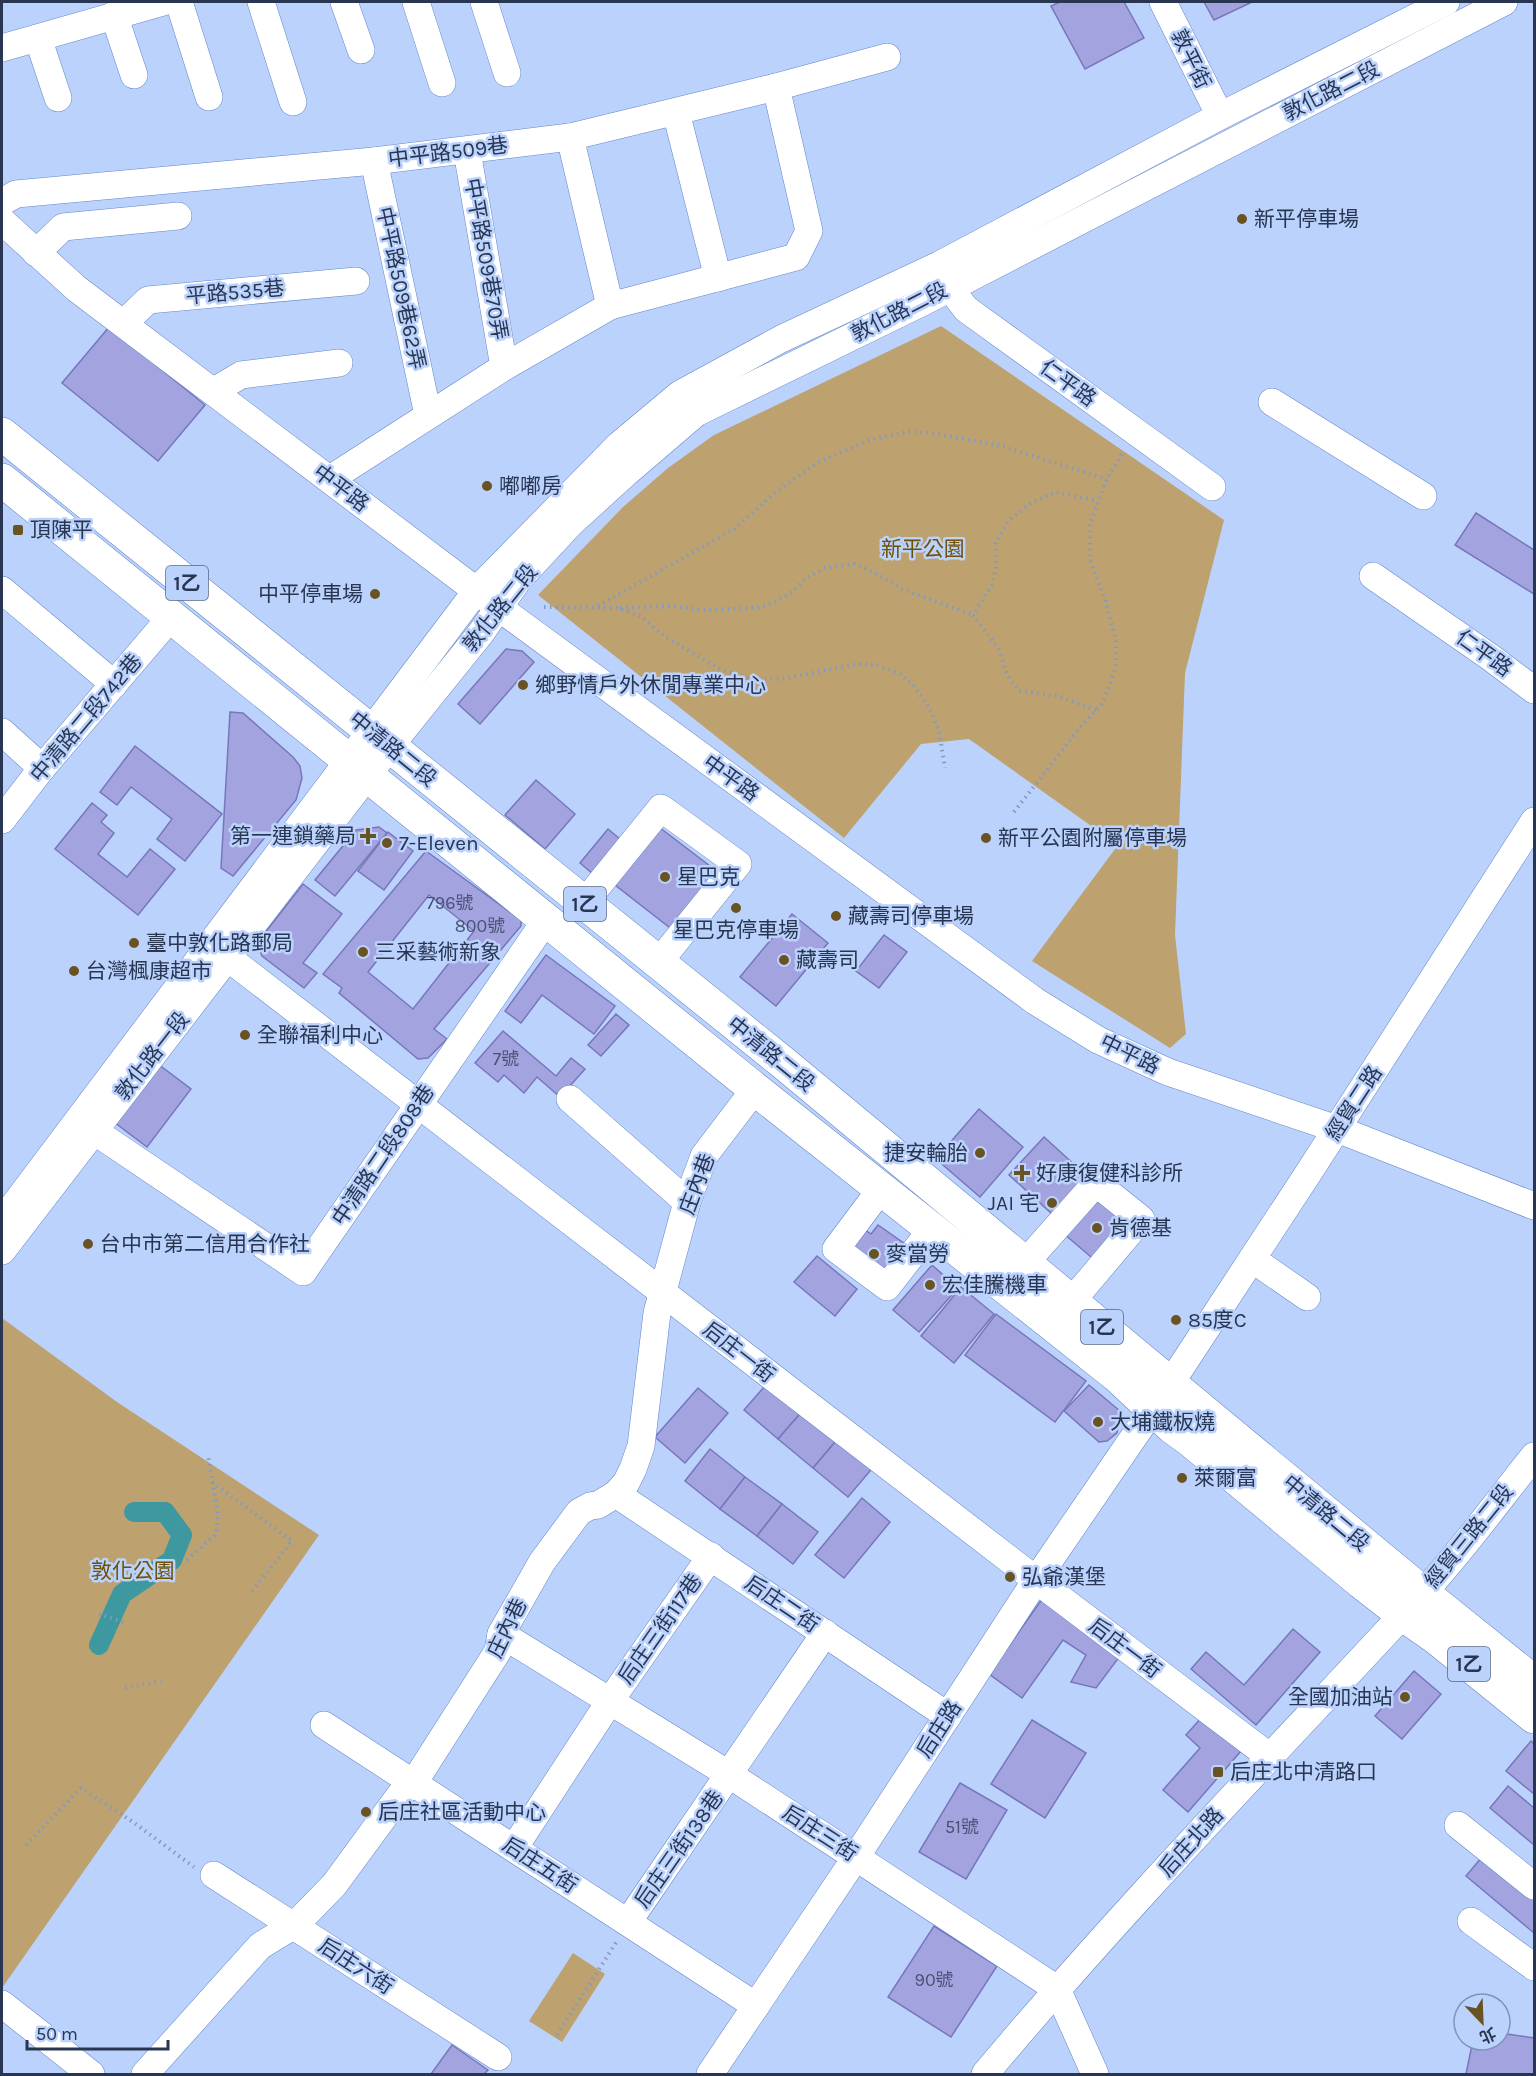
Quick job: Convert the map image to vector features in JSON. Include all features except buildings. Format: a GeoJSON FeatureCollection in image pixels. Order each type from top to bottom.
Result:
{"type":"FeatureCollection","features":[{"type":"Feature","properties":{"kind":"main road","name":"中清路二段"},"geometry":{"type":"LineString","coordinates":[[2,434],[381,738],[1025,1263],[1071,1302],[1161,1396],[1412,1604],[1534,1682]]}},
{"type":"Feature","properties":{"kind":"main road","name":"中清路二段"},"geometry":{"type":"LineString","coordinates":[[2,480],[755,1089],[1116,1375],[1161,1396]]}},
{"type":"Feature","properties":{"kind":"main road","name":"中清路二段"},"geometry":{"type":"LineString","coordinates":[[1412,1604],[1436,1637],[1534,1717]]}},
{"type":"Feature","properties":{"kind":"street"},"geometry":{"type":"LineString","coordinates":[[2,48],[163,2]]}},
{"type":"Feature","properties":{"kind":"street"},"geometry":{"type":"LineString","coordinates":[[178,2],[209,97]]}},
{"type":"Feature","properties":{"kind":"street"},"geometry":{"type":"LineString","coordinates":[[261,2],[294,102]]}},
{"type":"Feature","properties":{"kind":"street"},"geometry":{"type":"LineString","coordinates":[[344,2],[361,50]]}},
{"type":"Feature","properties":{"kind":"street"},"geometry":{"type":"LineString","coordinates":[[416,2],[442,83]]}},
{"type":"Feature","properties":{"kind":"street"},"geometry":{"type":"LineString","coordinates":[[484,2],[507,74]]}},
{"type":"Feature","properties":{"kind":"street","name":"敦平街"},"geometry":{"type":"LineString","coordinates":[[1163,2],[1220,117]]}},
{"type":"Feature","properties":{"kind":"street","name":"敦化路二段"},"geometry":{"type":"LineString","coordinates":[[381,738],[480,633],[518,580],[570,524],[696,413],[922,302],[944,276],[1220,117],[1446,2]]}},
{"type":"Feature","properties":{"kind":"street","name":"敦化路二段"},"geometry":{"type":"LineString","coordinates":[[381,738],[477,590],[595,468],[680,394],[781,339],[944,276],[1504,2]]}},
{"type":"Feature","properties":{"kind":"street"},"geometry":{"type":"LineString","coordinates":[[114,15],[134,75]]}},
{"type":"Feature","properties":{"kind":"street"},"geometry":{"type":"LineString","coordinates":[[38,38],[58,98]]}},
{"type":"Feature","properties":{"kind":"street","name":"中平路509巷"},"geometry":{"type":"LineString","coordinates":[[2,202],[16,194],[374,161],[570,137],[776,87],[887,57]]}},
{"type":"Feature","properties":{"kind":"street"},"geometry":{"type":"LineString","coordinates":[[330,479],[504,367],[610,306],[796,257],[808,231],[776,87]]}},
{"type":"Feature","properties":{"kind":"street"},"geometry":{"type":"LineString","coordinates":[[676,112],[718,278]]}},
{"type":"Feature","properties":{"kind":"street"},"geometry":{"type":"LineString","coordinates":[[570,137],[610,306]]}},
{"type":"Feature","properties":{"kind":"street","name":"中平路509巷70弄"},"geometry":{"type":"LineString","coordinates":[[467,151],[504,367]]}},
{"type":"Feature","properties":{"kind":"street","name":"中平路509巷62弄"},"geometry":{"type":"LineString","coordinates":[[374,161],[428,415]]}},
{"type":"Feature","properties":{"kind":"street"},"geometry":{"type":"LineString","coordinates":[[36,253],[63,227],[178,216]]}},
{"type":"Feature","properties":{"kind":"street","name":"中平路"},"geometry":{"type":"LineString","coordinates":[[2,221],[77,289],[498,607],[1035,1001],[1098,1040],[1168,1072],[1337,1129],[1534,1206]]}},
{"type":"Feature","properties":{"kind":"street","name":"仁平路"},"geometry":{"type":"LineString","coordinates":[[944,276],[966,309],[1212,487]]}},
{"type":"Feature","properties":{"kind":"street","name":"平路535巷"},"geometry":{"type":"LineString","coordinates":[[124,323],[148,300],[356,281]]}},
{"type":"Feature","properties":{"kind":"street"},"geometry":{"type":"LineString","coordinates":[[214,391],[241,375],[339,363]]}},
{"type":"Feature","properties":{"kind":"street"},"geometry":{"type":"LineString","coordinates":[[1272,402],[1423,496]]}},
{"type":"Feature","properties":{"kind":"street","name":"仁平路"},"geometry":{"type":"LineString","coordinates":[[1373,576],[1534,690]]}},
{"type":"Feature","properties":{"kind":"street"},"geometry":{"type":"LineString","coordinates":[[2,590],[114,684]]}},
{"type":"Feature","properties":{"kind":"street","name":"中清路二段742巷"},"geometry":{"type":"LineString","coordinates":[[2,820],[42,768],[171,617]]}},
{"type":"Feature","properties":{"kind":"street"},"geometry":{"type":"LineString","coordinates":[[2,732],[42,768]]}},
{"type":"Feature","properties":{"kind":"street","name":"敦化路一段"},"geometry":{"type":"LineString","coordinates":[[2,1221],[219,951],[381,738]]}},
{"type":"Feature","properties":{"kind":"street"},"geometry":{"type":"LineString","coordinates":[[584,903],[661,808],[738,864],[658,963]]}},
{"type":"Feature","properties":{"kind":"street","name":"經貿二路"},"geometry":{"type":"LineString","coordinates":[[1161,1396],[1337,1129],[1534,821]]}},
{"type":"Feature","properties":{"kind":"street","name":"中清路二段808巷"},"geometry":{"type":"LineString","coordinates":[[94,1131],[303,1272],[546,920]]}},
{"type":"Feature","properties":{"kind":"street","name":"敦化路一段"},"geometry":{"type":"LineString","coordinates":[[2,1251],[94,1131],[219,951]]}},
{"type":"Feature","properties":{"kind":"street","name":"后庄一街"},"geometry":{"type":"LineString","coordinates":[[219,951],[1036,1580],[1270,1757]]}},
{"type":"Feature","properties":{"kind":"street","name":"庄內巷"},"geometry":{"type":"LineString","coordinates":[[145,2074],[260,1946],[293,1926],[334,1885],[400,1795],[420,1773],[498,1651],[501,1634],[542,1562],[579,1512],[590,1506],[598,1505],[616,1494],[630,1476],[641,1446],[657,1313],[687,1202],[704,1156],[755,1089]]}},
{"type":"Feature","properties":{"kind":"street"},"geometry":{"type":"LineString","coordinates":[[570,1099],[687,1202]]}},
{"type":"Feature","properties":{"kind":"street"},"geometry":{"type":"LineString","coordinates":[[1025,1263],[1096,1183],[1141,1219],[1071,1302]]}},
{"type":"Feature","properties":{"kind":"street"},"geometry":{"type":"LineString","coordinates":[[881,1189],[836,1249],[887,1287],[932,1229]]}},
{"type":"Feature","properties":{"kind":"street"},"geometry":{"type":"LineString","coordinates":[[1252,1259],[1307,1297]]}},
{"type":"Feature","properties":{"kind":"street","name":"后庄路"},"geometry":{"type":"LineString","coordinates":[[710,2074],[856,1857],[1036,1580],[1161,1396]]}},
{"type":"Feature","properties":{"kind":"street","name":"經貿三路二段"},"geometry":{"type":"LineString","coordinates":[[1412,1604],[1534,1456]]}},
{"type":"Feature","properties":{"kind":"street","name":"后庄二街"},"geometry":{"type":"LineString","coordinates":[[616,1494],[948,1716]]}},
{"type":"Feature","properties":{"kind":"street","name":"后庄三街117巷"},"geometry":{"type":"LineString","coordinates":[[514,1848],[610,1701],[711,1556]]}},
{"type":"Feature","properties":{"kind":"street","name":"后庄北路"},"geometry":{"type":"LineString","coordinates":[[984,2074],[1056,1989],[1412,1604]]}},
{"type":"Feature","properties":{"kind":"street","name":"后庄三街138巷"},"geometry":{"type":"LineString","coordinates":[[628,1922],[825,1633]]}},
{"type":"Feature","properties":{"kind":"street","name":"后庄三街"},"geometry":{"type":"LineString","coordinates":[[501,1634],[730,1775],[1056,1989]]}},
{"type":"Feature","properties":{"kind":"street","name":"后庄五街"},"geometry":{"type":"LineString","coordinates":[[324,1725],[756,2006]]}},
{"type":"Feature","properties":{"kind":"street"},"geometry":{"type":"LineString","coordinates":[[1458,1825],[1534,1886]]}},
{"type":"Feature","properties":{"kind":"street","name":"后庄六街"},"geometry":{"type":"LineString","coordinates":[[205,1872],[498,2057]]}},
{"type":"Feature","properties":{"kind":"street"},"geometry":{"type":"LineString","coordinates":[[1472,1921],[1534,1967]]}},
{"type":"Feature","properties":{"kind":"street"},"geometry":{"type":"LineString","coordinates":[[1056,1989],[1095,2074]]}},
{"type":"Feature","properties":{"kind":"street"},"geometry":{"type":"LineString","coordinates":[[2,2004],[91,2074]]}},
{"type":"Feature","properties":{"kind":"path"},"geometry":{"type":"LineString","coordinates":[[598,606],[734,529],[776,492],[818,462],[872,440],[913,431],[949,436],[1001,446],[1107,479]]}},
{"type":"Feature","properties":{"kind":"path"},"geometry":{"type":"LineString","coordinates":[[1014,812],[1081,726],[1103,703],[1116,667],[1116,639],[1090,560],[1090,522],[1107,479],[1136,432]]}},
{"type":"Feature","properties":{"kind":"path"},"geometry":{"type":"LineString","coordinates":[[973,615],[992,585],[996,567],[996,543],[1008,521],[1031,502],[1055,492],[1098,501]]}},
{"type":"Feature","properties":{"kind":"path"},"geometry":{"type":"LineString","coordinates":[[544,607],[673,606],[702,610],[756,608],[775,602],[792,591],[808,576],[825,568],[855,564],[902,589],[973,615],[998,648],[1008,675],[1019,691],[1058,696],[1096,710]]}},
{"type":"Feature","properties":{"kind":"path"},"geometry":{"type":"LineString","coordinates":[[617,608],[642,617],[666,637],[720,669],[750,680],[781,679],[857,664],[877,665],[899,673],[913,685],[929,708],[939,731],[945,768]]}},
{"type":"Feature","properties":{"kind":"path"},"geometry":{"type":"LineString","coordinates":[[187,1560],[216,1534],[218,1515],[207,1455]]}},
{"type":"Feature","properties":{"kind":"path"},"geometry":{"type":"LineString","coordinates":[[212,1482],[292,1541],[252,1591]]}},
{"type":"Feature","properties":{"kind":"path"},"geometry":{"type":"LineString","coordinates":[[99,1614],[125,1623]]}},
{"type":"Feature","properties":{"kind":"path"},"geometry":{"type":"LineString","coordinates":[[125,1688],[161,1682]]}},
{"type":"Feature","properties":{"kind":"path"},"geometry":{"type":"LineString","coordinates":[[26,1845],[81,1788],[205,1872]]}},
{"type":"Feature","properties":{"kind":"path"},"geometry":{"type":"LineString","coordinates":[[557,2035],[628,1922]]}},
{"type":"Feature","properties":{"kind":"green space","name":"新平公園"},"geometry":{"type":"Polygon","coordinates":[[[941,326],[1224,520],[1185,673],[1175,935],[1186,1034],[1170,1048],[1032,961],[1118,845],[969,739],[921,744],[844,838],[538,595],[623,507],[668,468],[714,435],[941,326]]]}},
{"type":"Feature","properties":{"kind":"green space","name":"敦化公園"},"geometry":{"type":"Polygon","coordinates":[[[2,1318],[117,1402],[319,1535],[2,1988],[2,1318]]]}},
{"type":"Feature","properties":{"kind":"green space"},"geometry":{"type":"Polygon","coordinates":[[[573,1953],[605,1974],[562,2042],[529,2021],[573,1953]]]}},
{"type":"Feature","properties":{"kind":"waterway"},"geometry":{"type":"LineString","coordinates":[[99,1645],[122,1594],[172,1560],[182,1535],[165,1512],[134,1512]]}},
{"type":"Feature","properties":{"kind":"place","name":"新平停車場"},"geometry":{"type":"Point","coordinates":[1242,219]}},
{"type":"Feature","properties":{"kind":"place","name":"嘟嘟房"},"geometry":{"type":"Point","coordinates":[487,486]}},
{"type":"Feature","properties":{"kind":"place","name":"頂陳平"},"geometry":{"type":"Point","coordinates":[18,530]}},
{"type":"Feature","properties":{"kind":"place","name":"中平停車場"},"geometry":{"type":"Point","coordinates":[375,594]}},
{"type":"Feature","properties":{"kind":"place","name":"鄉野情戶外休閒專業中心"},"geometry":{"type":"Point","coordinates":[523,685]}},
{"type":"Feature","properties":{"kind":"place","name":"第一連鎖藥局"},"geometry":{"type":"Point","coordinates":[368,836]}},
{"type":"Feature","properties":{"kind":"place","name":"新平公園附屬停車場"},"geometry":{"type":"Point","coordinates":[986,838]}},
{"type":"Feature","properties":{"kind":"place","name":"7-Eleven"},"geometry":{"type":"Point","coordinates":[387,843]}},
{"type":"Feature","properties":{"kind":"place","name":"星巴克"},"geometry":{"type":"Point","coordinates":[665,877]}},
{"type":"Feature","properties":{"kind":"place","name":"星巴克停車場"},"geometry":{"type":"Point","coordinates":[736,908]}},
{"type":"Feature","properties":{"kind":"place","name":"藏壽司停車場"},"geometry":{"type":"Point","coordinates":[836,916]}},
{"type":"Feature","properties":{"kind":"place","name":"臺中敦化路郵局"},"geometry":{"type":"Point","coordinates":[134,943]}},
{"type":"Feature","properties":{"kind":"place","name":"三采藝術新象"},"geometry":{"type":"Point","coordinates":[363,952]}},
{"type":"Feature","properties":{"kind":"place","name":"藏壽司"},"geometry":{"type":"Point","coordinates":[784,960]}},
{"type":"Feature","properties":{"kind":"place","name":"台灣楓康超市"},"geometry":{"type":"Point","coordinates":[74,971]}},
{"type":"Feature","properties":{"kind":"place","name":"全聯福利中心"},"geometry":{"type":"Point","coordinates":[245,1035]}},
{"type":"Feature","properties":{"kind":"place","name":"捷安輪胎"},"geometry":{"type":"Point","coordinates":[980,1153]}},
{"type":"Feature","properties":{"kind":"place","name":"好康復健科診所"},"geometry":{"type":"Point","coordinates":[1022,1173]}},
{"type":"Feature","properties":{"kind":"place","name":"JAI 宅"},"geometry":{"type":"Point","coordinates":[1052,1203]}},
{"type":"Feature","properties":{"kind":"place","name":"肯德基"},"geometry":{"type":"Point","coordinates":[1097,1228]}},
{"type":"Feature","properties":{"kind":"place","name":"台中市第二信用合作社"},"geometry":{"type":"Point","coordinates":[88,1244]}},
{"type":"Feature","properties":{"kind":"place","name":"麥當勞"},"geometry":{"type":"Point","coordinates":[874,1254]}},
{"type":"Feature","properties":{"kind":"place","name":"宏佳騰機車"},"geometry":{"type":"Point","coordinates":[930,1285]}},
{"type":"Feature","properties":{"kind":"place","name":"85度C"},"geometry":{"type":"Point","coordinates":[1176,1320]}},
{"type":"Feature","properties":{"kind":"place","name":"大埔鐵板燒"},"geometry":{"type":"Point","coordinates":[1098,1422]}},
{"type":"Feature","properties":{"kind":"place","name":"萊爾富"},"geometry":{"type":"Point","coordinates":[1182,1478]}},
{"type":"Feature","properties":{"kind":"place","name":"弘爺漢堡"},"geometry":{"type":"Point","coordinates":[1010,1577]}},
{"type":"Feature","properties":{"kind":"place","name":"全國加油站"},"geometry":{"type":"Point","coordinates":[1405,1697]}},
{"type":"Feature","properties":{"kind":"place","name":"后庄北中清路口"},"geometry":{"type":"Point","coordinates":[1218,1772]}},
{"type":"Feature","properties":{"kind":"place","name":"后庄社區活動中心"},"geometry":{"type":"Point","coordinates":[366,1812]}}]}
